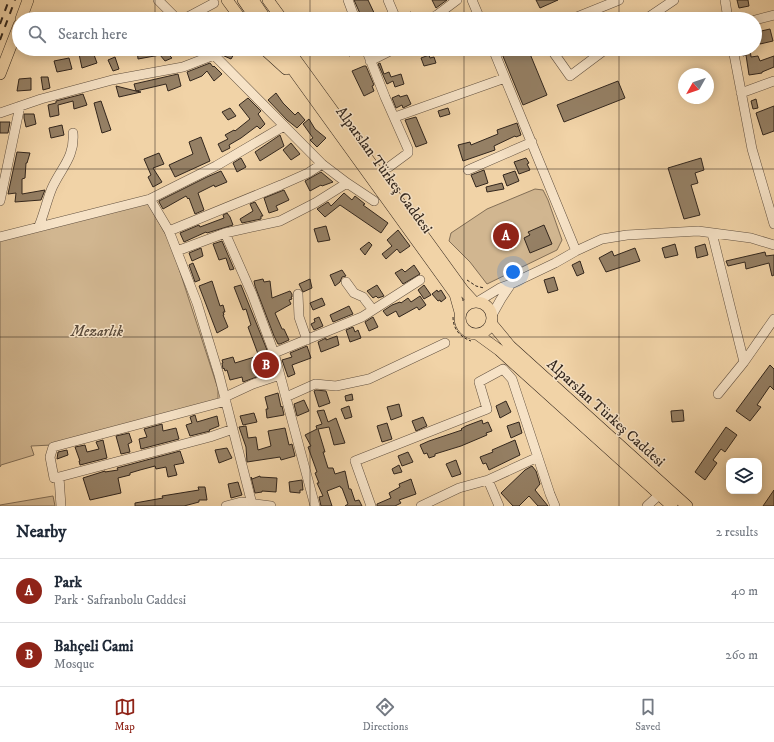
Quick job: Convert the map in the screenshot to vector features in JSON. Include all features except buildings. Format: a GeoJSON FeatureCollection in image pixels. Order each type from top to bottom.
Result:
{"type":"FeatureCollection","features":[{"type":"Feature","properties":{"kind":"main road"},"geometry":{"type":"LineString","coordinates":[[24,12],[28,0]]}},
{"type":"Feature","properties":{"kind":"main road"},"geometry":{"type":"LineString","coordinates":[[228,0],[236,12]]}},
{"type":"Feature","properties":{"kind":"main road"},"geometry":{"type":"LineString","coordinates":[[242,0],[251,12]]}},
{"type":"Feature","properties":{"kind":"main road"},"geometry":{"type":"LineString","coordinates":[[253,0],[261,12]]}},
{"type":"Feature","properties":{"kind":"main road"},"geometry":{"type":"LineString","coordinates":[[268,0],[277,12]]}},
{"type":"Feature","properties":{"kind":"main road"},"geometry":{"type":"LineString","coordinates":[[0,74],[12,43]]}},
{"type":"Feature","properties":{"kind":"main road"},"geometry":{"type":"LineString","coordinates":[[272,56],[285,68],[325,122],[349,140]]}},
{"type":"Feature","properties":{"kind":"main road","name":"Alparslan Türkeş Caddesi"},"geometry":{"type":"LineString","coordinates":[[283,56],[463,290],[476,302]]}},
{"type":"Feature","properties":{"kind":"main road","name":"Alparslan Türkeş Caddesi"},"geometry":{"type":"LineString","coordinates":[[293,56],[455,294],[460,312]]}},
{"type":"Feature","properties":{"kind":"main road"},"geometry":{"type":"LineString","coordinates":[[299,56],[350,128],[349,140]]}},
{"type":"Feature","properties":{"kind":"main road"},"geometry":{"type":"LineString","coordinates":[[476,302],[487,306],[491,319],[487,330],[477,334],[471,334],[462,328],[459,317],[460,312],[467,304],[476,302]]}},
{"type":"Feature","properties":{"kind":"main road","name":"Alparslan Türkeş Caddesi"},"geometry":{"type":"LineString","coordinates":[[491,319],[510,346],[686,506]]}},
{"type":"Feature","properties":{"kind":"main road","name":"Alparslan Türkeş Caddesi"},"geometry":{"type":"LineString","coordinates":[[477,334],[499,350],[672,506]]}},
{"type":"Feature","properties":{"kind":"street"},"geometry":{"type":"LineString","coordinates":[[158,0],[170,12]]}},
{"type":"Feature","properties":{"kind":"street"},"geometry":{"type":"LineString","coordinates":[[348,0],[352,12]]}},
{"type":"Feature","properties":{"kind":"street"},"geometry":{"type":"LineString","coordinates":[[388,0],[393,12]]}},
{"type":"Feature","properties":{"kind":"street"},"geometry":{"type":"LineString","coordinates":[[440,12],[457,0]]}},
{"type":"Feature","properties":{"kind":"street"},"geometry":{"type":"LineString","coordinates":[[472,0],[477,12]]}},
{"type":"Feature","properties":{"kind":"street"},"geometry":{"type":"LineString","coordinates":[[589,12],[619,0]]}},
{"type":"Feature","properties":{"kind":"street"},"geometry":{"type":"LineString","coordinates":[[656,12],[674,0]]}},
{"type":"Feature","properties":{"kind":"street"},"geometry":{"type":"LineString","coordinates":[[725,0],[727,12]]}},
{"type":"Feature","properties":{"kind":"street"},"geometry":{"type":"LineString","coordinates":[[197,12],[214,3]]}},
{"type":"Feature","properties":{"kind":"street"},"geometry":{"type":"LineString","coordinates":[[762,19],[774,16]]}},
{"type":"Feature","properties":{"kind":"street"},"geometry":{"type":"LineString","coordinates":[[0,113],[112,80],[183,67],[204,56]]}},
{"type":"Feature","properties":{"kind":"street"},"geometry":{"type":"LineString","coordinates":[[215,56],[322,164],[374,201]]}},
{"type":"Feature","properties":{"kind":"street"},"geometry":{"type":"LineString","coordinates":[[368,56],[408,149],[408,153],[389,167]]}},
{"type":"Feature","properties":{"kind":"street"},"geometry":{"type":"LineString","coordinates":[[370,61],[380,56]]}},
{"type":"Feature","properties":{"kind":"street"},"geometry":{"type":"LineString","coordinates":[[496,56],[576,251]]}},
{"type":"Feature","properties":{"kind":"street"},"geometry":{"type":"LineString","coordinates":[[556,56],[570,76],[597,56]]}},
{"type":"Feature","properties":{"kind":"street"},"geometry":{"type":"LineString","coordinates":[[734,56],[752,149],[774,224]]}},
{"type":"Feature","properties":{"kind":"street"},"geometry":{"type":"LineString","coordinates":[[394,118],[505,78]]}},
{"type":"Feature","properties":{"kind":"street"},"geometry":{"type":"LineString","coordinates":[[741,93],[774,81]]}},
{"type":"Feature","properties":{"kind":"street"},"geometry":{"type":"LineString","coordinates":[[0,201],[20,106]]}},
{"type":"Feature","properties":{"kind":"street"},"geometry":{"type":"LineString","coordinates":[[0,237],[150,199],[216,166],[284,126]]}},
{"type":"Feature","properties":{"kind":"street"},"geometry":{"type":"LineString","coordinates":[[39,226],[52,187],[72,151],[73,133]]}},
{"type":"Feature","properties":{"kind":"street"},"geometry":{"type":"LineString","coordinates":[[468,170],[532,142]]}},
{"type":"Feature","properties":{"kind":"street"},"geometry":{"type":"LineString","coordinates":[[169,231],[281,185],[308,173],[322,164]]}},
{"type":"Feature","properties":{"kind":"street"},"geometry":{"type":"LineString","coordinates":[[177,251],[225,233],[280,221],[315,203],[347,183]]}},
{"type":"Feature","properties":{"kind":"street"},"geometry":{"type":"LineString","coordinates":[[150,199],[169,231],[197,303],[225,399],[252,504]]}},
{"type":"Feature","properties":{"kind":"street"},"geometry":{"type":"LineString","coordinates":[[476,302],[500,288],[512,284],[602,239],[627,235],[698,231],[750,238],[774,245]]}},
{"type":"Feature","properties":{"kind":"street"},"geometry":{"type":"LineString","coordinates":[[225,233],[252,294],[274,353],[315,506]]}},
{"type":"Feature","properties":{"kind":"street"},"geometry":{"type":"LineString","coordinates":[[712,233],[744,362]]}},
{"type":"Feature","properties":{"kind":"street"},"geometry":{"type":"LineString","coordinates":[[274,353],[362,317],[420,280]]}},
{"type":"Feature","properties":{"kind":"street"},"geometry":{"type":"LineString","coordinates":[[346,282],[354,293],[363,297],[373,310]]}},
{"type":"Feature","properties":{"kind":"street"},"geometry":{"type":"LineString","coordinates":[[491,319],[501,299],[512,284]]}},
{"type":"Feature","properties":{"kind":"street"},"geometry":{"type":"LineString","coordinates":[[298,294],[299,317],[307,340]]}},
{"type":"Feature","properties":{"kind":"street"},"geometry":{"type":"LineString","coordinates":[[718,394],[744,362],[774,319]]}},
{"type":"Feature","properties":{"kind":"street"},"geometry":{"type":"LineString","coordinates":[[286,397],[315,384],[336,386],[369,379],[445,343]]}},
{"type":"Feature","properties":{"kind":"street"},"geometry":{"type":"LineString","coordinates":[[371,506],[355,461],[487,409],[479,382],[503,369],[512,379],[555,506]]}},
{"type":"Feature","properties":{"kind":"street"},"geometry":{"type":"LineString","coordinates":[[233,429],[210,437],[54,478],[50,457],[53,447],[225,399],[253,384],[280,375]]}},
{"type":"Feature","properties":{"kind":"street"},"geometry":{"type":"LineString","coordinates":[[421,506],[459,488],[488,480],[538,457]]}},
{"type":"Feature","properties":{"kind":"street"},"geometry":{"type":"LineString","coordinates":[[59,477],[61,506]]}},
{"type":"Feature","properties":{"kind":"street"},"geometry":{"type":"LineString","coordinates":[[488,480],[499,506]]}},
{"type":"Feature","properties":{"kind":"street"},"geometry":{"type":"LineString","coordinates":[[647,506],[660,494]]}},
{"type":"Feature","properties":{"kind":"street"},"geometry":{"type":"LineString","coordinates":[[227,506],[241,502],[271,506]]}},
{"type":"Feature","properties":{"kind":"green space"},"geometry":{"type":"Polygon","coordinates":[[[535,189],[543,190],[548,200],[562,240],[557,250],[487,284],[470,262],[449,241],[451,233],[487,209],[535,189]]]}},
{"type":"Feature","properties":{"kind":"green space","name":"Mezarlık"},"geometry":{"type":"Polygon","coordinates":[[[146,200],[171,244],[218,389],[218,402],[52,445],[31,446],[34,455],[1,465],[0,467],[0,240],[146,200]]]}},
{"type":"Feature","properties":{"kind":"green space"},"geometry":{"type":"Polygon","coordinates":[[[53,496],[55,506],[0,506],[0,505],[53,496]]]}},
{"type":"Feature","properties":{"kind":"railway"},"geometry":{"type":"LineString","coordinates":[[0,24],[9,0]]}},
{"type":"Feature","properties":{"kind":"railway"},"geometry":{"type":"LineString","coordinates":[[0,40],[15,0]]}},
{"type":"Feature","properties":{"kind":"place","name":"Park"},"geometry":{"type":"Point","coordinates":[506,236]}},
{"type":"Feature","properties":{"kind":"place","name":"Bahçeli Cami"},"geometry":{"type":"Point","coordinates":[266,365]}}]}
